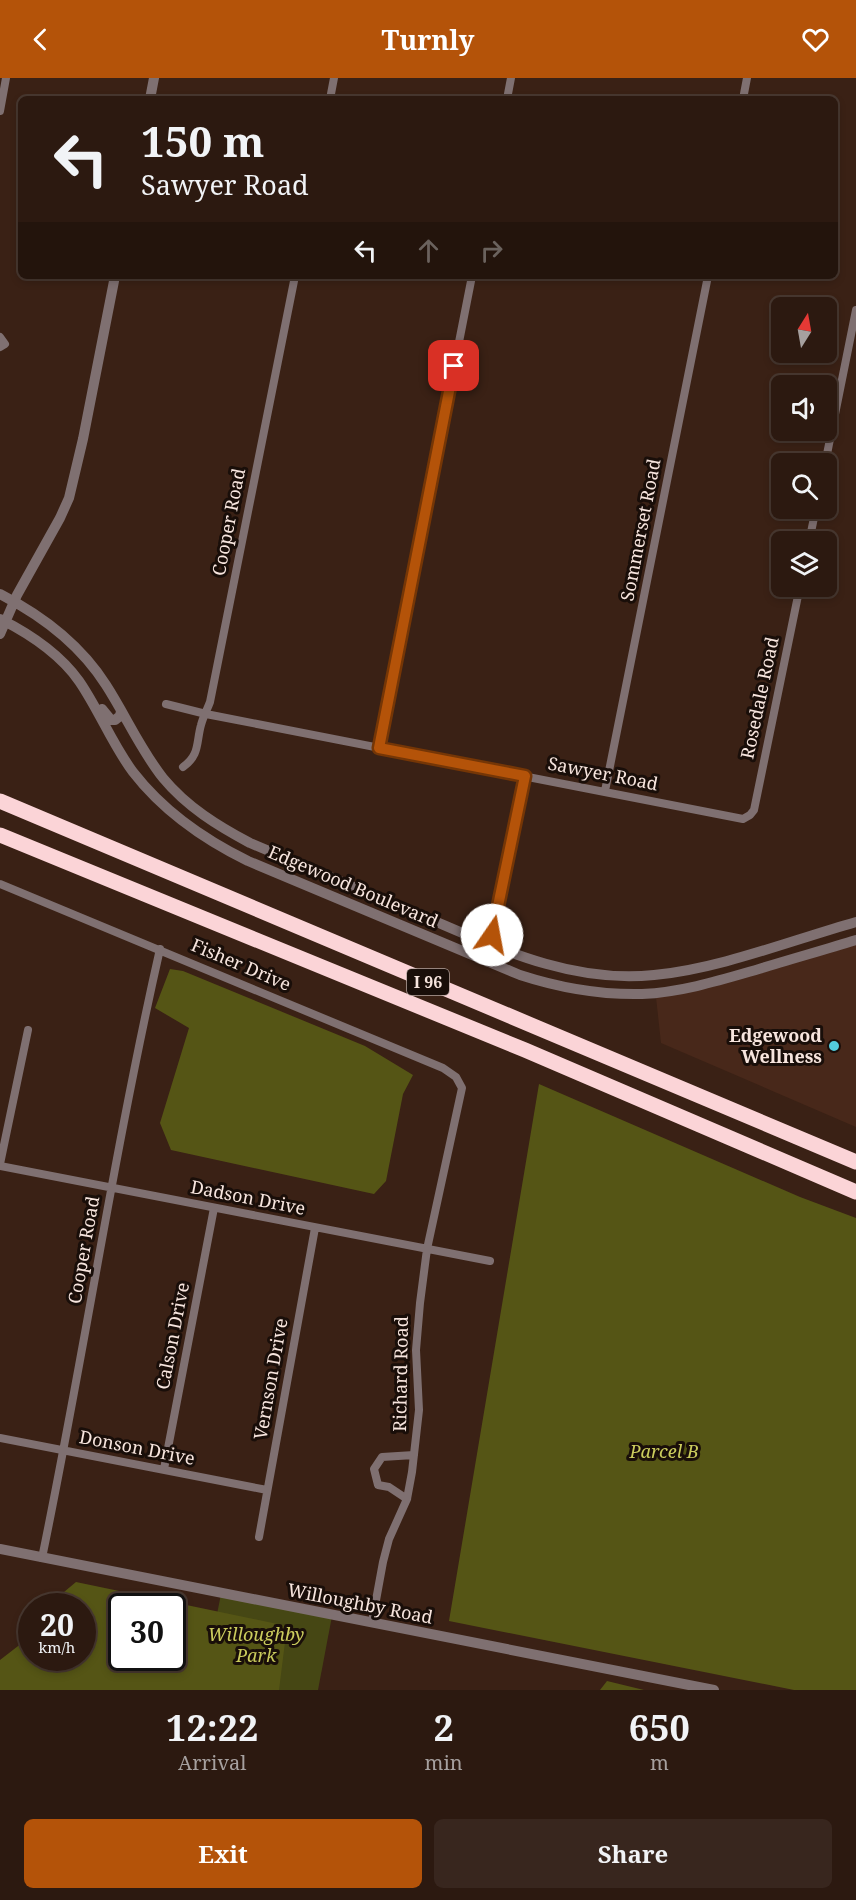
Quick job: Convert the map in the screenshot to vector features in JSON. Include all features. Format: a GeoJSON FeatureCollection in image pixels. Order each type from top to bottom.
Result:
{"type":"FeatureCollection","features":[{"type":"Feature","properties":{"kind":"highway","name":"I 96"},"geometry":{"type":"LineString","coordinates":[[0,801],[856,1162]]}},
{"type":"Feature","properties":{"kind":"highway","name":"I 96"},"geometry":{"type":"LineString","coordinates":[[0,835],[525,1050],[856,1192]]}},
{"type":"Feature","properties":{"kind":"street"},"geometry":{"type":"LineString","coordinates":[[0,111],[6,78]]}},
{"type":"Feature","properties":{"kind":"street"},"geometry":{"type":"LineString","coordinates":[[151,96],[154,78]]}},
{"type":"Feature","properties":{"kind":"street"},"geometry":{"type":"LineString","coordinates":[[331,96],[334,78]]}},
{"type":"Feature","properties":{"kind":"street"},"geometry":{"type":"LineString","coordinates":[[508,96],[511,78]]}},
{"type":"Feature","properties":{"kind":"street"},"geometry":{"type":"LineString","coordinates":[[744,96],[747,78]]}},
{"type":"Feature","properties":{"kind":"street"},"geometry":{"type":"LineString","coordinates":[[0,634],[2,620],[15,602],[69,498],[114,279]]}},
{"type":"Feature","properties":{"kind":"street","name":"Cooper Road"},"geometry":{"type":"LineString","coordinates":[[183,767],[192,760],[210,702],[294,279]]}},
{"type":"Feature","properties":{"kind":"street"},"geometry":{"type":"LineString","coordinates":[[379,748],[471,279]]}},
{"type":"Feature","properties":{"kind":"street","name":"Sommerset Road"},"geometry":{"type":"LineString","coordinates":[[605,791],[707,279]]}},
{"type":"Feature","properties":{"kind":"street"},"geometry":{"type":"LineString","coordinates":[[827,453],[856,310]]}},
{"type":"Feature","properties":{"kind":"street"},"geometry":{"type":"LineString","coordinates":[[0,337],[5,344],[0,347]]}},
{"type":"Feature","properties":{"kind":"street"},"geometry":{"type":"LineString","coordinates":[[0,594],[42,618],[81,651],[107,687],[135,737],[164,778],[182,798],[225,830],[250,843],[489,944],[539,963],[567,970],[622,976],[653,975],[695,969],[856,922]]}},
{"type":"Feature","properties":{"kind":"street","name":"Rosedale Road"},"geometry":{"type":"LineString","coordinates":[[750,815],[754,810],[798,597]]}},
{"type":"Feature","properties":{"kind":"street","name":"Edgewood Boulevard"},"geometry":{"type":"LineString","coordinates":[[2,620],[48,648],[78,679],[132,771],[168,811],[192,830],[215,845],[248,861],[483,960],[542,982],[588,992],[643,994],[678,990],[856,940]]}},
{"type":"Feature","properties":{"kind":"street"},"geometry":{"type":"LineString","coordinates":[[78,679],[88,685],[111,720],[120,716],[121,711]]}},
{"type":"Feature","properties":{"kind":"street","name":"Sawyer Road"},"geometry":{"type":"LineString","coordinates":[[166,704],[206,714],[743,819],[750,815]]}},
{"type":"Feature","properties":{"kind":"street"},"geometry":{"type":"LineString","coordinates":[[483,960],[489,944],[525,776]]}},
{"type":"Feature","properties":{"kind":"street","name":"Fisher Drive"},"geometry":{"type":"LineString","coordinates":[[0,884],[443,1068],[456,1077],[462,1088]]}},
{"type":"Feature","properties":{"kind":"street"},"geometry":{"type":"LineString","coordinates":[[750,971],[756,964],[801,950],[806,946],[804,937]]}},
{"type":"Feature","properties":{"kind":"street","name":"Cooper Road"},"geometry":{"type":"LineString","coordinates":[[42,1558],[141,1034],[160,950]]}},
{"type":"Feature","properties":{"kind":"street"},"geometry":{"type":"LineString","coordinates":[[678,990],[678,984],[686,976],[730,966],[740,956]]}},
{"type":"Feature","properties":{"kind":"street"},"geometry":{"type":"LineString","coordinates":[[0,1165],[28,1030]]}},
{"type":"Feature","properties":{"kind":"street","name":"Richard Road"},"geometry":{"type":"LineString","coordinates":[[372,1622],[382,1562],[394,1525],[407,1499],[418,1410],[416,1350],[427,1249],[462,1088]]}},
{"type":"Feature","properties":{"kind":"street","name":"Dadson Drive"},"geometry":{"type":"LineString","coordinates":[[0,1165],[490,1261]]}},
{"type":"Feature","properties":{"kind":"street","name":"Calson Drive"},"geometry":{"type":"LineString","coordinates":[[164,1469],[214,1208]]}},
{"type":"Feature","properties":{"kind":"street","name":"Vernson Drive"},"geometry":{"type":"LineString","coordinates":[[259,1537],[315,1228]]}},
{"type":"Feature","properties":{"kind":"street","name":"Donson Drive"},"geometry":{"type":"LineString","coordinates":[[0,1438],[267,1490]]}},
{"type":"Feature","properties":{"kind":"street"},"geometry":{"type":"LineString","coordinates":[[407,1499],[389,1487],[378,1485],[374,1469],[382,1457],[414,1455]]}},
{"type":"Feature","properties":{"kind":"street","name":"Willoughby Road"},"geometry":{"type":"LineString","coordinates":[[0,1549],[714,1690]]}},
{"type":"Feature","properties":{"kind":"shaded area"},"geometry":{"type":"Polygon","coordinates":[[[856,945],[856,1127],[661,1043],[656,997],[856,945]]]}},
{"type":"Feature","properties":{"kind":"green space"},"geometry":{"type":"Polygon","coordinates":[[[170,969],[183,971],[365,1046],[413,1075],[403,1094],[386,1181],[374,1194],[171,1150],[160,1123],[189,1028],[155,1008],[170,969]]]}},
{"type":"Feature","properties":{"kind":"green space","name":"Parcel B"},"geometry":{"type":"Polygon","coordinates":[[[539,1084],[800,1197],[856,1218],[856,1690],[794,1690],[449,1621],[539,1084]]]}},
{"type":"Feature","properties":{"kind":"green space"},"geometry":{"type":"Polygon","coordinates":[[[76,1582],[129,1593],[108,1593],[108,1671],[186,1671],[186,1605],[287,1626],[279,1690],[0,1690],[0,1660],[18,1646],[18,1671],[96,1671],[96,1593],[64,1593],[76,1582]]]}},
{"type":"Feature","properties":{"kind":"green space","name":"Willoughby Park"},"geometry":{"type":"Polygon","coordinates":[[[221,1594],[332,1616],[318,1690],[202,1690],[221,1594]]]}},
{"type":"Feature","properties":{"kind":"green space"},"geometry":{"type":"Polygon","coordinates":[[[607,1681],[644,1690],[600,1690],[607,1681]]]}},
{"type":"Feature","properties":{"kind":"place","name":"Edgewood Wellness"},"geometry":{"type":"Point","coordinates":[834,1046]}},
{"type":"Feature","properties":{"kind":"route"},"geometry":{"type":"LineString","coordinates":[[454,366],[379,748],[525,776],[492,935]]}}]}
